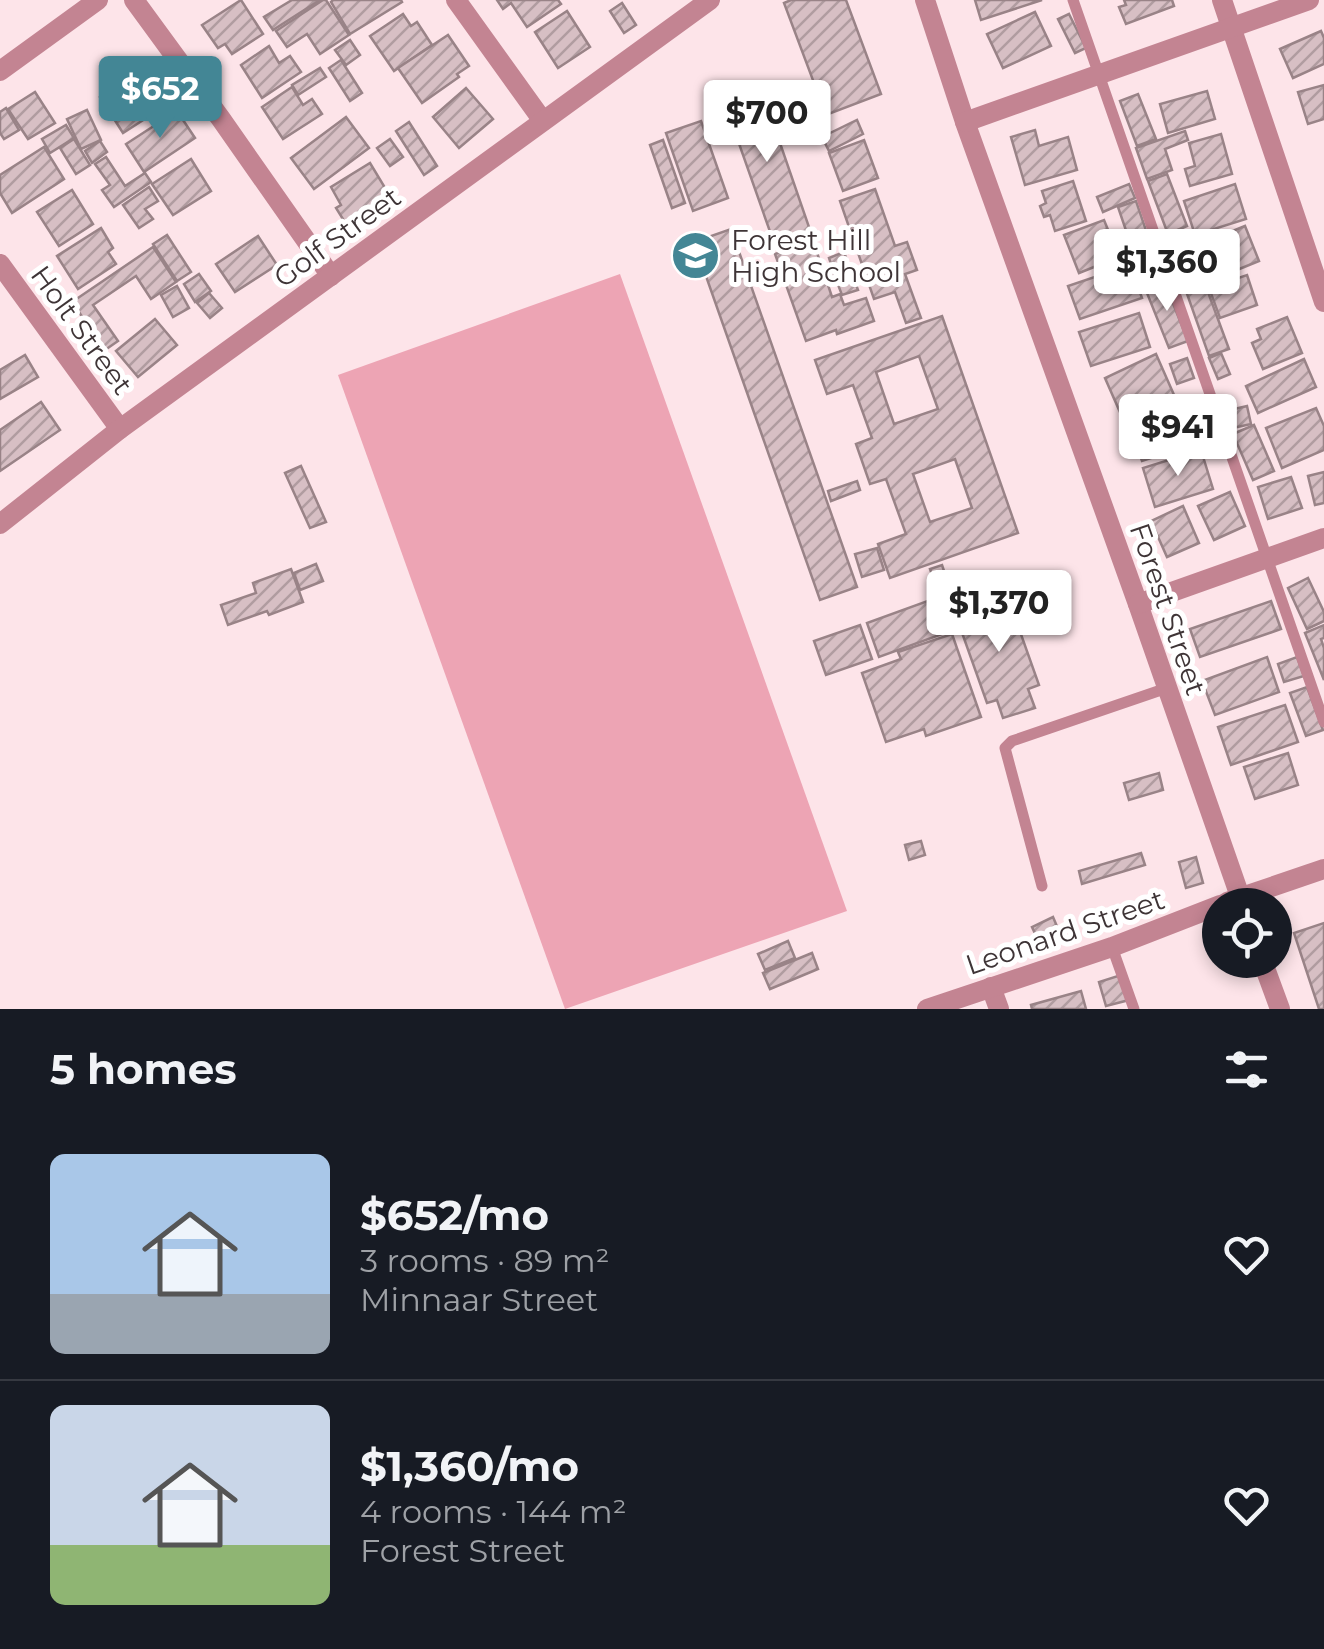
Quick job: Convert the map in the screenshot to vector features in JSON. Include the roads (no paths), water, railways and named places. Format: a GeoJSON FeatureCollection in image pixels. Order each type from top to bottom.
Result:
{"type":"FeatureCollection","features":[{"type":"Feature","properties":{"kind":"street"},"geometry":{"type":"LineString","coordinates":[[0,71],[98,0]]}},
{"type":"Feature","properties":{"kind":"street"},"geometry":{"type":"LineString","coordinates":[[134,0],[331,276]]}},
{"type":"Feature","properties":{"kind":"street"},"geometry":{"type":"LineString","coordinates":[[456,0],[543,121]]}},
{"type":"Feature","properties":{"kind":"street","name":"Golf Street"},"geometry":{"type":"LineString","coordinates":[[0,524],[120,429],[710,0]]}},
{"type":"Feature","properties":{"kind":"street","name":"Forest Street"},"geometry":{"type":"LineString","coordinates":[[925,0],[1167,688],[1227,888]]}},
{"type":"Feature","properties":{"kind":"street"},"geometry":{"type":"LineString","coordinates":[[1222,0],[1324,302]]}},
{"type":"Feature","properties":{"kind":"street"},"geometry":{"type":"LineString","coordinates":[[965,122],[1309,0]]}},
{"type":"Feature","properties":{"kind":"street","name":"Holt Street"},"geometry":{"type":"LineString","coordinates":[[0,264],[120,429]]}},
{"type":"Feature","properties":{"kind":"street"},"geometry":{"type":"LineString","coordinates":[[1138,604],[1324,538]]}},
{"type":"Feature","properties":{"kind":"street","name":"Leonard Street"},"geometry":{"type":"LineString","coordinates":[[1273,888],[1324,870]]}},
{"type":"Feature","properties":{"kind":"street","name":"Leonard Street"},"geometry":{"type":"LineString","coordinates":[[927,1009],[1202,914]]}},
{"type":"Feature","properties":{"kind":"street"},"geometry":{"type":"LineString","coordinates":[[1269,978],[1280,1009]]}},
{"type":"Feature","properties":{"kind":"street"},"geometry":{"type":"LineString","coordinates":[[991,988],[998,1009]]}},
{"type":"Feature","properties":{"kind":"lane"},"geometry":{"type":"LineString","coordinates":[[1073,0],[1324,722]]}},
{"type":"Feature","properties":{"kind":"lane"},"geometry":{"type":"LineString","coordinates":[[1042,886],[1006,748],[1012,741],[1167,688]]}},
{"type":"Feature","properties":{"kind":"lane"},"geometry":{"type":"LineString","coordinates":[[1112,947],[1134,1009]]}},
{"type":"Feature","properties":{"kind":"place","name":"Forest Hill High School"},"geometry":{"type":"Point","coordinates":[696,256]}}]}
